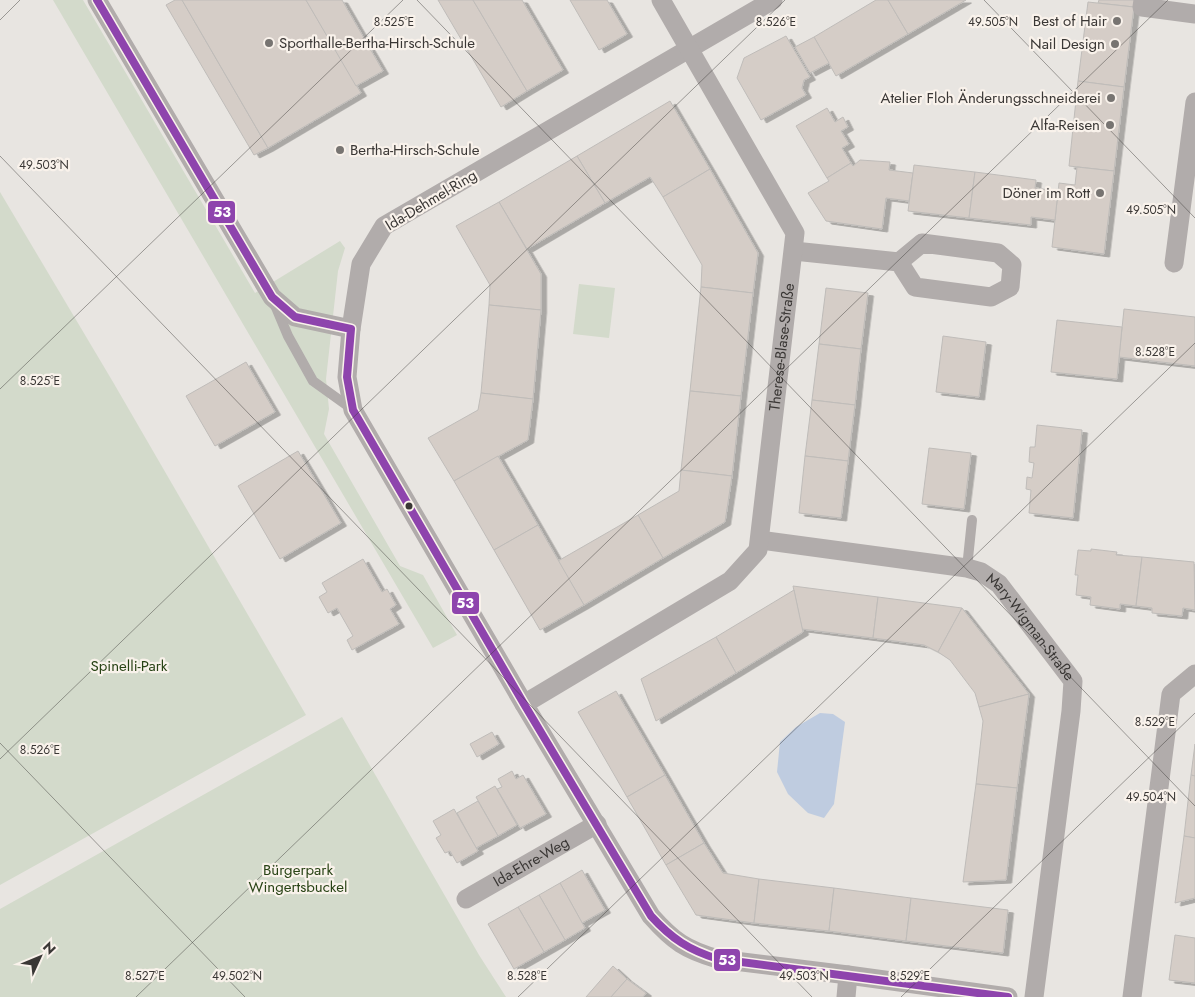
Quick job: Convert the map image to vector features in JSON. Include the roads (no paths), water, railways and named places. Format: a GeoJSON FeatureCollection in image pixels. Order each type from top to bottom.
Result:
{"type":"FeatureCollection","features":[{"type":"Feature","properties":{"kind":"street"},"geometry":{"type":"LineString","coordinates":[[97,0],[272,297],[295,317],[351,329]]}},
{"type":"Feature","properties":{"kind":"street","name":"Therese-Blase-Straße"},"geometry":{"type":"LineString","coordinates":[[524,704],[730,581],[758,550],[760,540],[795,233],[661,0]]}},
{"type":"Feature","properties":{"kind":"street","name":"Ida-Dehmel-Ring"},"geometry":{"type":"LineString","coordinates":[[773,0],[384,226],[361,264],[351,329],[347,377],[353,410],[524,704],[651,916],[665,931],[681,945],[700,954],[718,959],[1008,997]]}},
{"type":"Feature","properties":{"kind":"street"},"geometry":{"type":"LineString","coordinates":[[1143,0],[1142,7],[1194,9]]}},
{"type":"Feature","properties":{"kind":"street"},"geometry":{"type":"LineString","coordinates":[[1174,263],[1195,102]]}},
{"type":"Feature","properties":{"kind":"street"},"geometry":{"type":"LineString","coordinates":[[794,250],[899,262],[922,243],[998,253],[1012,265],[1010,287],[991,297],[916,287],[899,262]]}},
{"type":"Feature","properties":{"kind":"street","name":"Mary-Wigman-Straße"},"geometry":{"type":"LineString","coordinates":[[760,540],[967,568],[982,572],[999,584],[1073,681],[1034,997]]}},
{"type":"Feature","properties":{"kind":"street"},"geometry":{"type":"LineString","coordinates":[[1132,997],[1170,694],[1195,674]]}},
{"type":"Feature","properties":{"kind":"street","name":"Ida-Ehre-Weg"},"geometry":{"type":"LineString","coordinates":[[466,899],[597,824]]}},
{"type":"Feature","properties":{"kind":"street"},"geometry":{"type":"LineString","coordinates":[[846,997],[848,975]]}},
{"type":"Feature","properties":{"kind":"lane"},"geometry":{"type":"LineString","coordinates":[[272,297],[288,336],[313,381],[353,410]]}},
{"type":"Feature","properties":{"kind":"lane"},"geometry":{"type":"LineString","coordinates":[[967,568],[972,520]]}},
{"type":"Feature","properties":{"kind":"water"},"geometry":{"type":"Polygon","coordinates":[[[820,713],[833,714],[845,722],[834,804],[824,818],[808,813],[788,794],[777,772],[780,742],[796,727],[820,713]]]}},
{"type":"Feature","properties":{"kind":"place","name":"Best of Hair"},"geometry":{"type":"Point","coordinates":[1117,21]}},
{"type":"Feature","properties":{"kind":"place","name":"Sporthalle-Bertha-Hirsch-Schule"},"geometry":{"type":"Point","coordinates":[269,43]}},
{"type":"Feature","properties":{"kind":"place","name":"Nail Design"},"geometry":{"type":"Point","coordinates":[1115,44]}},
{"type":"Feature","properties":{"kind":"place","name":"Atelier Floh Änderungsschneiderei"},"geometry":{"type":"Point","coordinates":[1111,98]}},
{"type":"Feature","properties":{"kind":"place","name":"Alfa-Reisen"},"geometry":{"type":"Point","coordinates":[1110,125]}},
{"type":"Feature","properties":{"kind":"place","name":"Bertha-Hirsch-Schule"},"geometry":{"type":"Point","coordinates":[340,150]}},
{"type":"Feature","properties":{"kind":"place","name":"Döner im Rott"},"geometry":{"type":"Point","coordinates":[1100,193]}},
{"type":"Feature","properties":{"kind":"park label","name":"Spinelli-Park"},"geometry":{"type":"Point","coordinates":[129,666]}},
{"type":"Feature","properties":{"kind":"park label","name":"Bürgerpark Wingertsbuckel"},"geometry":{"type":"Point","coordinates":[298,878]}}]}
